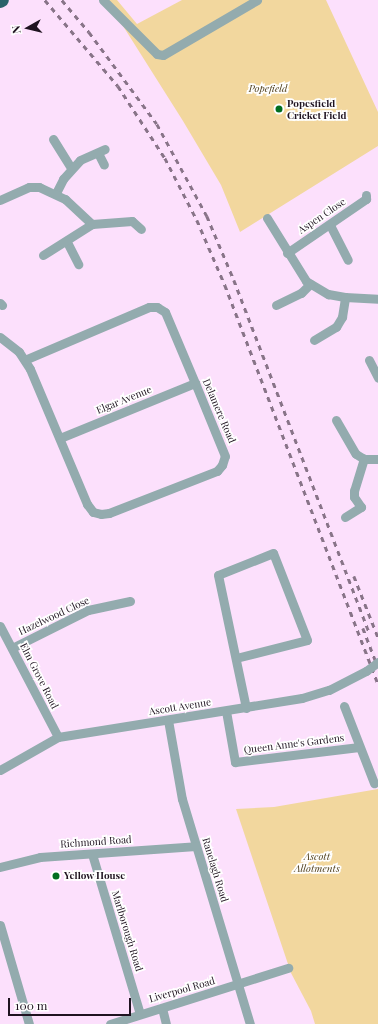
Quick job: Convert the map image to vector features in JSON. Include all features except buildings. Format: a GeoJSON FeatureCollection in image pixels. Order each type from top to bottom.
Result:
{"type":"FeatureCollection","features":[{"type":"Feature","properties":{"kind":"street"},"geometry":{"type":"LineString","coordinates":[[102,0],[157,54],[163,55],[257,0]]}},
{"type":"Feature","properties":{"kind":"street"},"geometry":{"type":"LineString","coordinates":[[53,139],[71,168]]}},
{"type":"Feature","properties":{"kind":"street"},"geometry":{"type":"LineString","coordinates":[[56,193],[71,168],[80,160],[102,151],[104,165]]}},
{"type":"Feature","properties":{"kind":"street"},"geometry":{"type":"LineString","coordinates":[[0,200],[29,187],[39,188],[56,193],[92,224]]}},
{"type":"Feature","properties":{"kind":"street","name":"Aspen Close"},"geometry":{"type":"LineString","coordinates":[[287,253],[366,199],[366,195]]}},
{"type":"Feature","properties":{"kind":"street"},"geometry":{"type":"LineString","coordinates":[[267,218],[287,253],[310,284],[328,294],[344,298],[378,299]]}},
{"type":"Feature","properties":{"kind":"street"},"geometry":{"type":"LineString","coordinates":[[44,255],[67,242],[92,224],[132,221],[141,229]]}},
{"type":"Feature","properties":{"kind":"street"},"geometry":{"type":"LineString","coordinates":[[330,225],[348,260]]}},
{"type":"Feature","properties":{"kind":"street"},"geometry":{"type":"LineString","coordinates":[[67,242],[78,264]]}},
{"type":"Feature","properties":{"kind":"street"},"geometry":{"type":"LineString","coordinates":[[276,306],[301,293],[310,284]]}},
{"type":"Feature","properties":{"kind":"street"},"geometry":{"type":"LineString","coordinates":[[314,340],[336,327],[342,317],[344,298]]}},
{"type":"Feature","properties":{"kind":"street","name":"Delamere Road"},"geometry":{"type":"LineString","coordinates":[[0,337],[13,346],[25,360],[90,509],[101,514],[217,470],[222,465],[226,456],[165,312],[157,307],[149,307],[25,360]]}},
{"type":"Feature","properties":{"kind":"street"},"geometry":{"type":"LineString","coordinates":[[369,360],[378,378]]}},
{"type":"Feature","properties":{"kind":"street","name":"Elgar Avenue"},"geometry":{"type":"LineString","coordinates":[[60,438],[195,383]]}},
{"type":"Feature","properties":{"kind":"street"},"geometry":{"type":"LineString","coordinates":[[335,423],[346,443],[356,454],[364,459],[378,459]]}},
{"type":"Feature","properties":{"kind":"street"},"geometry":{"type":"LineString","coordinates":[[344,517],[361,506],[354,497],[354,490],[364,459]]}},
{"type":"Feature","properties":{"kind":"street"},"geometry":{"type":"LineString","coordinates":[[236,658],[307,640],[273,553],[218,575],[246,708]]}},
{"type":"Feature","properties":{"kind":"street","name":"Hazelwood Close"},"geometry":{"type":"LineString","coordinates":[[12,648],[88,610],[130,601]]}},
{"type":"Feature","properties":{"kind":"street","name":"Elm Grove Road"},"geometry":{"type":"LineString","coordinates":[[0,626],[58,737]]}},
{"type":"Feature","properties":{"kind":"street","name":"Ascott Avenue"},"geometry":{"type":"LineString","coordinates":[[0,770],[58,737],[246,708],[315,695],[366,671],[378,662]]}},
{"type":"Feature","properties":{"kind":"street","name":"Queen Anne's Gardens"},"geometry":{"type":"LineString","coordinates":[[344,706],[374,783]]}},
{"type":"Feature","properties":{"kind":"street","name":"Queen Anne's Gardens"},"geometry":{"type":"LineString","coordinates":[[226,711],[235,762],[359,747]]}},
{"type":"Feature","properties":{"kind":"street","name":"Ranelagh Road"},"geometry":{"type":"LineString","coordinates":[[168,720],[175,772],[250,1024]]}},
{"type":"Feature","properties":{"kind":"street","name":"Richmond Road"},"geometry":{"type":"LineString","coordinates":[[0,868],[40,857],[196,846]]}},
{"type":"Feature","properties":{"kind":"street","name":"Marlborough Road"},"geometry":{"type":"LineString","coordinates":[[92,854],[135,1018]]}},
{"type":"Feature","properties":{"kind":"street"},"geometry":{"type":"LineString","coordinates":[[0,925],[2,939],[29,1024]]}},
{"type":"Feature","properties":{"kind":"street","name":"Liverpool Road"},"geometry":{"type":"LineString","coordinates":[[110,1024],[135,1018],[288,968]]}},
{"type":"Feature","properties":{"kind":"street"},"geometry":{"type":"LineString","coordinates":[[162,1008],[166,1024]]}},
{"type":"Feature","properties":{"kind":"green space","name":"Popefield"},"geometry":{"type":"Polygon","coordinates":[[[99,0],[117,0],[137,24],[182,0],[326,0],[378,112],[378,146],[240,232],[221,185],[183,121],[123,26],[99,0]]]}},
{"type":"Feature","properties":{"kind":"green space","name":"Ascott Allotments"},"geometry":{"type":"Polygon","coordinates":[[[378,789],[378,1024],[315,1024],[311,1011],[291,973],[236,809],[274,807],[378,789]]]}},
{"type":"Feature","properties":{"kind":"railway"},"geometry":{"type":"LineString","coordinates":[[45,0],[118,86],[165,158],[197,220],[225,285],[378,684]]}},
{"type":"Feature","properties":{"kind":"railway"},"geometry":{"type":"LineString","coordinates":[[62,0],[89,32],[157,124],[207,216],[234,280],[370,634]]}},
{"type":"Feature","properties":{"kind":"railway"},"geometry":{"type":"LineString","coordinates":[[354,576],[378,637]]}},
{"type":"Feature","properties":{"kind":"railway"},"geometry":{"type":"LineString","coordinates":[[363,628],[378,667]]}},
{"type":"Feature","properties":{"kind":"place","name":"Popesfield Cricket Field"},"geometry":{"type":"Point","coordinates":[279,109]}},
{"type":"Feature","properties":{"kind":"place","name":"Yellow House"},"geometry":{"type":"Point","coordinates":[56,876]}}]}
